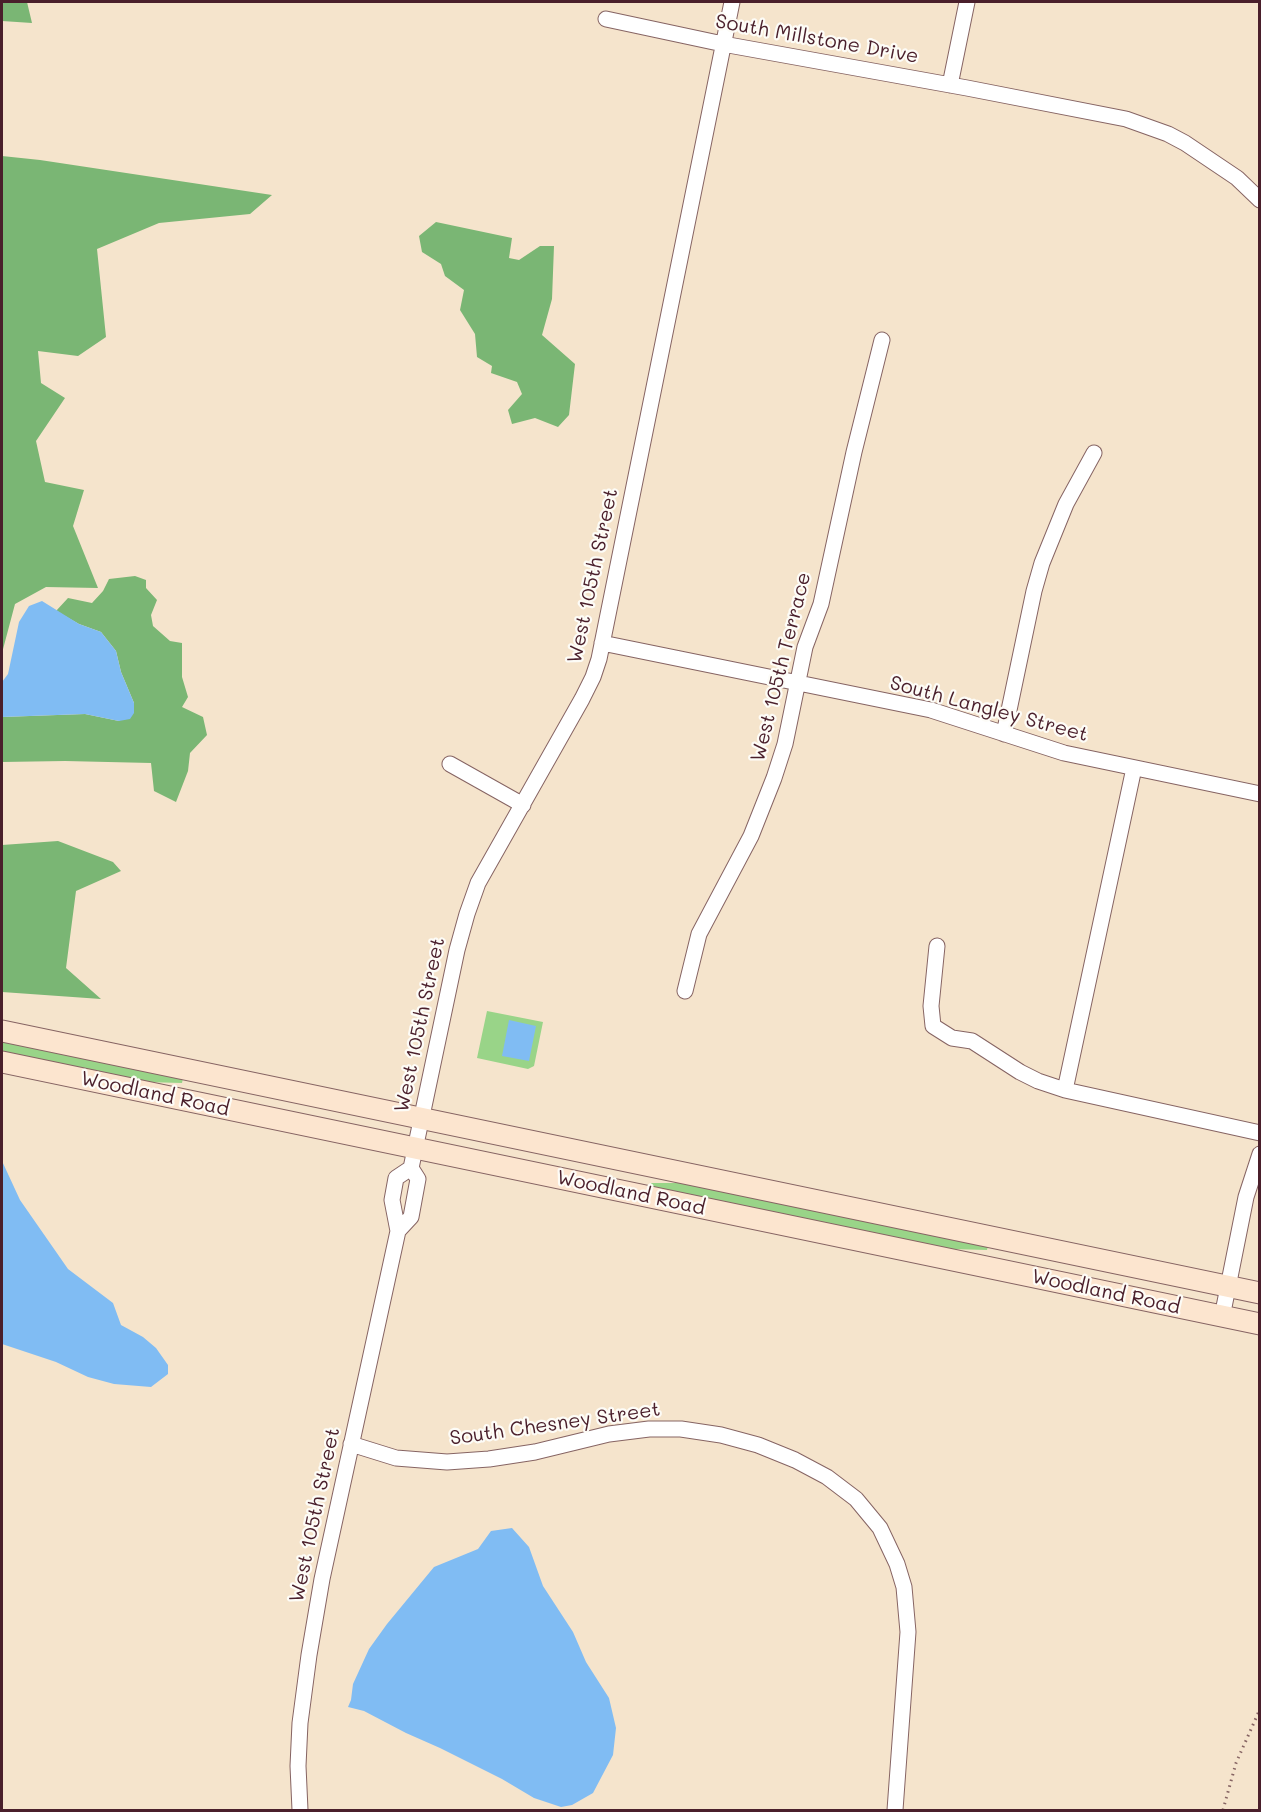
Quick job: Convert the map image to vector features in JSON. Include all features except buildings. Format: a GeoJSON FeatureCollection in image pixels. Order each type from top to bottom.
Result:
{"type":"FeatureCollection","features":[{"type":"Feature","properties":{"kind":"main road","name":"Woodland Road"},"geometry":{"type":"LineString","coordinates":[[2,1031],[1260,1293]]}},
{"type":"Feature","properties":{"kind":"main road","name":"Woodland Road"},"geometry":{"type":"LineString","coordinates":[[2,1062],[414,1158],[1260,1324]]}},
{"type":"Feature","properties":{"kind":"street","name":"West 105th Street"},"geometry":{"type":"LineString","coordinates":[[398,1231],[411,1217],[418,1179],[414,1158],[466,914],[478,884],[594,677],[732,2]]}},
{"type":"Feature","properties":{"kind":"street"},"geometry":{"type":"LineString","coordinates":[[950,85],[967,2]]}},
{"type":"Feature","properties":{"kind":"street","name":"South Millstone Drive"},"geometry":{"type":"LineString","coordinates":[[606,19],[723,44],[1100,113],[1168,134],[1204,154],[1237,178],[1260,200]]}},
{"type":"Feature","properties":{"kind":"street","name":"West 105th Terrace"},"geometry":{"type":"LineString","coordinates":[[685,991],[699,934],[751,836],[785,744],[797,683],[806,647],[821,604],[854,452],[882,339]]}},
{"type":"Feature","properties":{"kind":"street"},"geometry":{"type":"LineString","coordinates":[[1004,734],[1042,563],[1066,504],[1094,453]]}},
{"type":"Feature","properties":{"kind":"street","name":"South Langley Street"},"geometry":{"type":"LineString","coordinates":[[602,643],[931,710],[1064,753],[1260,794]]}},
{"type":"Feature","properties":{"kind":"street"},"geometry":{"type":"LineString","coordinates":[[450,764],[523,805]]}},
{"type":"Feature","properties":{"kind":"street"},"geometry":{"type":"LineString","coordinates":[[1065,1090],[1134,768]]}},
{"type":"Feature","properties":{"kind":"street"},"geometry":{"type":"LineString","coordinates":[[937,946],[931,1006],[933,1026],[952,1038],[972,1041],[1038,1081],[1065,1090],[1260,1133]]}},
{"type":"Feature","properties":{"kind":"street"},"geometry":{"type":"LineString","coordinates":[[1222,1317],[1246,1197],[1260,1154]]}},
{"type":"Feature","properties":{"kind":"street","name":"West 105th Street"},"geometry":{"type":"LineString","coordinates":[[300,1810],[298,1766],[300,1723],[322,1579],[398,1231],[392,1200],[396,1178],[414,1158]]}},
{"type":"Feature","properties":{"kind":"street","name":"South Chesney Street"},"geometry":{"type":"LineString","coordinates":[[351,1444],[396,1458],[447,1462],[535,1452],[609,1434],[639,1430],[681,1429],[721,1435],[758,1445],[795,1460],[827,1478],[856,1499],[880,1528],[897,1563],[904,1587],[908,1632],[895,1810]]}},
{"type":"Feature","properties":{"kind":"path"},"geometry":{"type":"LineString","coordinates":[[1222,1810],[1236,1763],[1260,1709]]}},
{"type":"Feature","properties":{"kind":"green space"},"geometry":{"type":"Polygon","coordinates":[[[2,2],[27,2],[32,23],[2,21],[2,2]]]}},
{"type":"Feature","properties":{"kind":"green space"},"geometry":{"type":"Polygon","coordinates":[[[2,156],[272,195],[250,214],[159,223],[97,249],[106,337],[78,356],[38,351],[41,383],[65,398],[36,441],[45,482],[84,490],[73,526],[98,588],[46,587],[15,604],[2,653],[2,156]]]}},
{"type":"Feature","properties":{"kind":"green space"},"geometry":{"type":"Polygon","coordinates":[[[436,222],[512,238],[509,258],[519,260],[540,246],[554,246],[552,299],[542,335],[575,364],[569,415],[558,427],[535,418],[512,424],[508,410],[522,394],[517,382],[491,373],[492,366],[477,357],[475,334],[460,310],[464,290],[445,276],[441,264],[422,252],[419,236],[436,222]]]}},
{"type":"Feature","properties":{"kind":"green space"},"geometry":{"type":"Polygon","coordinates":[[[135,576],[146,580],[146,588],[157,600],[151,615],[153,626],[170,641],[182,643],[182,677],[188,697],[182,707],[203,717],[207,735],[190,753],[188,771],[176,802],[154,791],[151,763],[2,762],[2,717],[85,714],[119,721],[134,703],[121,672],[116,651],[101,632],[79,624],[56,611],[68,598],[92,603],[103,591],[109,579],[135,576]]]}},
{"type":"Feature","properties":{"kind":"green space"},"geometry":{"type":"Polygon","coordinates":[[[58,841],[113,862],[121,871],[76,891],[66,968],[101,999],[2,992],[2,845],[58,841]]]}},
{"type":"Feature","properties":{"kind":"green space"},"geometry":{"type":"Polygon","coordinates":[[[487,1011],[543,1022],[534,1066],[528,1069],[477,1058],[487,1011]]]}},
{"type":"Feature","properties":{"kind":"green space"},"geometry":{"type":"Polygon","coordinates":[[[2,1040],[183,1078],[182,1083],[145,1082],[2,1052],[2,1040]]]}},
{"type":"Feature","properties":{"kind":"green space"},"geometry":{"type":"Polygon","coordinates":[[[651,1183],[688,1183],[988,1246],[987,1250],[951,1249],[650,1189],[651,1183]]]}},
{"type":"Feature","properties":{"kind":"water"},"geometry":{"type":"Polygon","coordinates":[[[42,601],[79,624],[101,632],[116,651],[121,672],[134,703],[134,713],[130,719],[119,721],[85,714],[2,717],[2,682],[8,674],[19,622],[29,606],[42,601]]]}},
{"type":"Feature","properties":{"kind":"water"},"geometry":{"type":"Polygon","coordinates":[[[509,1020],[536,1026],[529,1061],[502,1056],[509,1020]]]}},
{"type":"Feature","properties":{"kind":"water"},"geometry":{"type":"Polygon","coordinates":[[[2,1161],[20,1200],[68,1269],[113,1303],[121,1325],[143,1337],[156,1348],[168,1365],[168,1374],[151,1387],[114,1384],[88,1377],[56,1362],[2,1344],[2,1161]]]}},
{"type":"Feature","properties":{"kind":"water"},"geometry":{"type":"Polygon","coordinates":[[[512,1528],[529,1547],[543,1586],[573,1632],[586,1662],[609,1698],[616,1728],[613,1755],[593,1793],[572,1805],[561,1807],[534,1798],[440,1748],[364,1711],[348,1707],[353,1684],[369,1649],[434,1567],[478,1549],[491,1531],[512,1528]]]}}]}
